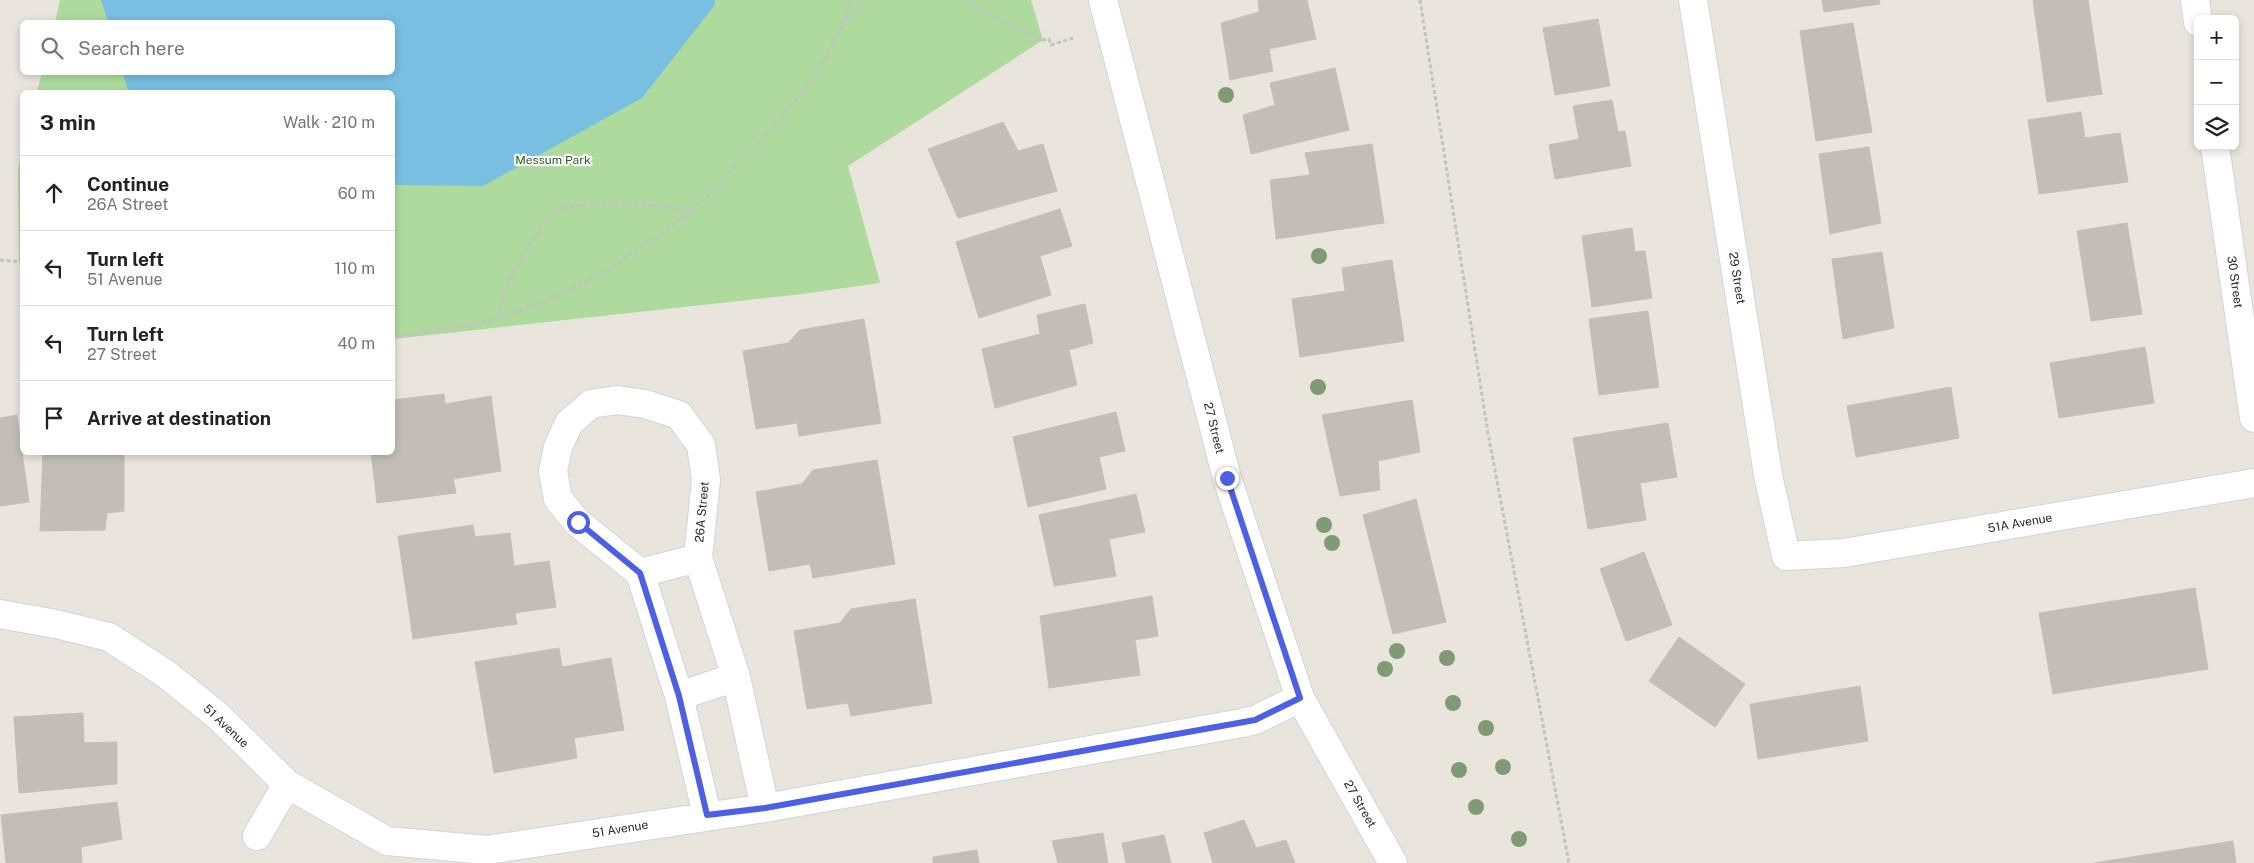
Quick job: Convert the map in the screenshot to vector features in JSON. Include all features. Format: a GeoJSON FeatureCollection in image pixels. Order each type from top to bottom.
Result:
{"type":"FeatureCollection","features":[{"type":"Feature","properties":{"kind":"street","name":"27 Street"},"geometry":{"type":"LineString","coordinates":[[1103,0],[1227,478],[1300,698],[1394,863]]}},
{"type":"Feature","properties":{"kind":"street","name":"29 Street"},"geometry":{"type":"LineString","coordinates":[[1693,0],[1768,475],[1786,556]]}},
{"type":"Feature","properties":{"kind":"street"},"geometry":{"type":"LineString","coordinates":[[2194,0],[2197,15]]}},
{"type":"Feature","properties":{"kind":"street","name":"30 Street"},"geometry":{"type":"LineString","coordinates":[[2216,150],[2254,418]]}},
{"type":"Feature","properties":{"kind":"street","name":"26A Street"},"geometry":{"type":"LineString","coordinates":[[640,573],[578,522],[558,500],[553,471],[558,447],[569,423],[591,404],[617,400],[645,404],[678,415],[701,445],[706,480],[698,558],[736,677],[765,808]]}},
{"type":"Feature","properties":{"kind":"street","name":"51A Avenue"},"geometry":{"type":"LineString","coordinates":[[1786,556],[1844,553],[2254,483]]}},
{"type":"Feature","properties":{"kind":"street"},"geometry":{"type":"LineString","coordinates":[[698,558],[640,573],[679,696],[707,815]]}},
{"type":"Feature","properties":{"kind":"street","name":"51 Avenue"},"geometry":{"type":"LineString","coordinates":[[0,614],[56,624],[109,637],[166,674],[218,716],[287,784],[386,842],[487,850],[707,815],[765,808],[1255,720],[1300,698]]}},
{"type":"Feature","properties":{"kind":"street"},"geometry":{"type":"LineString","coordinates":[[679,696],[736,677]]}},
{"type":"Feature","properties":{"kind":"street"},"geometry":{"type":"LineString","coordinates":[[257,836],[287,784]]}},
{"type":"Feature","properties":{"kind":"path"},"geometry":{"type":"LineString","coordinates":[[395,337],[499,317],[581,284],[654,239],[692,210],[758,144],[792,105],[821,63],[843,24],[852,0]]}},
{"type":"Feature","properties":{"kind":"path"},"geometry":{"type":"LineString","coordinates":[[843,24],[866,0]]}},
{"type":"Feature","properties":{"kind":"path"},"geometry":{"type":"LineString","coordinates":[[968,0],[988,14],[1043,40],[1049,39],[1051,45],[1073,38]]}},
{"type":"Feature","properties":{"kind":"path"},"geometry":{"type":"LineString","coordinates":[[1420,0],[1488,433],[1569,863]]}},
{"type":"Feature","properties":{"kind":"path"},"geometry":{"type":"LineString","coordinates":[[499,317],[505,294],[527,250],[549,218],[559,210],[588,205],[652,204],[692,210]]}},
{"type":"Feature","properties":{"kind":"path"},"geometry":{"type":"LineString","coordinates":[[0,260],[20,262]]}},
{"type":"Feature","properties":{"kind":"green space","name":"Messum Park"},"geometry":{"type":"Polygon","coordinates":[[[60,0],[1031,0],[1043,40],[848,166],[880,283],[802,294],[395,339],[395,90],[38,90],[41,75],[395,75],[395,20],[55,20],[60,0]]]}},
{"type":"Feature","properties":{"kind":"green space"},"geometry":{"type":"Polygon","coordinates":[[[20,159],[20,261],[19,261],[18,169],[20,159]]]}},
{"type":"Feature","properties":{"kind":"water"},"geometry":{"type":"Polygon","coordinates":[[[101,0],[715,0],[714,6],[642,98],[483,186],[395,185],[395,90],[128,90],[124,75],[395,75],[395,20],[107,20],[101,0]]]}},
{"type":"Feature","properties":{"kind":"building"},"geometry":{"type":"Polygon","coordinates":[[[1258,0],[1307,0],[1316,39],[1269,49],[1273,71],[1230,80],[1221,23],[1259,12],[1258,0]]]}},
{"type":"Feature","properties":{"kind":"building"},"geometry":{"type":"Polygon","coordinates":[[[1822,0],[1879,0],[1880,4],[1824,12],[1822,0]]]}},
{"type":"Feature","properties":{"kind":"building"},"geometry":{"type":"Polygon","coordinates":[[[2033,0],[2088,0],[2102,94],[2047,102],[2033,0]]]}},
{"type":"Feature","properties":{"kind":"building"},"geometry":{"type":"Polygon","coordinates":[[[1598,19],[1610,86],[1555,95],[1543,28],[1598,19]]]}},
{"type":"Feature","properties":{"kind":"building"},"geometry":{"type":"Polygon","coordinates":[[[1853,23],[1872,132],[1816,141],[1800,31],[1853,23]]]}},
{"type":"Feature","properties":{"kind":"building"},"geometry":{"type":"Polygon","coordinates":[[[1335,68],[1349,130],[1251,154],[1243,115],[1275,105],[1270,83],[1335,68]]]}},
{"type":"Feature","properties":{"kind":"building"},"geometry":{"type":"Polygon","coordinates":[[[1612,100],[1618,132],[1625,131],[1631,166],[1555,179],[1549,145],[1579,139],[1573,106],[1612,100]]]}},
{"type":"Feature","properties":{"kind":"building"},"geometry":{"type":"Polygon","coordinates":[[[2081,112],[2085,138],[2120,133],[2128,182],[2039,194],[2028,120],[2081,112]]]}},
{"type":"Feature","properties":{"kind":"building"},"geometry":{"type":"Polygon","coordinates":[[[1003,122],[1018,151],[1043,144],[1057,191],[958,218],[928,149],[1003,122]]]}},
{"type":"Feature","properties":{"kind":"building"},"geometry":{"type":"Polygon","coordinates":[[[1372,144],[1384,223],[1276,239],[1270,180],[1310,175],[1305,153],[1372,144]]]}},
{"type":"Feature","properties":{"kind":"building"},"geometry":{"type":"Polygon","coordinates":[[[1869,147],[1881,223],[1830,234],[1819,154],[1869,147]]]}},
{"type":"Feature","properties":{"kind":"building"},"geometry":{"type":"Polygon","coordinates":[[[1060,209],[1072,246],[1040,256],[1051,295],[979,318],[956,242],[1060,209]]]}},
{"type":"Feature","properties":{"kind":"building"},"geometry":{"type":"Polygon","coordinates":[[[2127,223],[2142,314],[2091,321],[2077,231],[2127,223]]]}},
{"type":"Feature","properties":{"kind":"building"},"geometry":{"type":"Polygon","coordinates":[[[1632,228],[1635,252],[1645,251],[1652,298],[1592,307],[1582,236],[1632,228]]]}},
{"type":"Feature","properties":{"kind":"building"},"geometry":{"type":"Polygon","coordinates":[[[1882,252],[1894,328],[1843,339],[1832,259],[1882,252]]]}},
{"type":"Feature","properties":{"kind":"building"},"geometry":{"type":"Polygon","coordinates":[[[1392,260],[1404,341],[1300,357],[1292,299],[1345,291],[1342,268],[1392,260]]]}},
{"type":"Feature","properties":{"kind":"building"},"geometry":{"type":"Polygon","coordinates":[[[1085,304],[1093,343],[1069,350],[1077,385],[995,408],[982,349],[1040,334],[1037,315],[1085,304]]]}},
{"type":"Feature","properties":{"kind":"building"},"geometry":{"type":"Polygon","coordinates":[[[1648,311],[1659,387],[1599,395],[1589,319],[1648,311]]]}},
{"type":"Feature","properties":{"kind":"building"},"geometry":{"type":"Polygon","coordinates":[[[864,319],[881,423],[799,436],[797,423],[756,429],[743,351],[788,343],[800,330],[864,319]]]}},
{"type":"Feature","properties":{"kind":"building"},"geometry":{"type":"Polygon","coordinates":[[[2145,347],[2154,403],[2059,418],[2050,363],[2145,347]]]}},
{"type":"Feature","properties":{"kind":"building"},"geometry":{"type":"Polygon","coordinates":[[[1951,387],[1959,438],[1856,457],[1847,406],[1951,387]]]}},
{"type":"Feature","properties":{"kind":"building"},"geometry":{"type":"Polygon","coordinates":[[[444,394],[445,404],[491,396],[501,471],[453,479],[456,493],[377,503],[371,455],[395,455],[395,400],[444,394]]]}},
{"type":"Feature","properties":{"kind":"building"},"geometry":{"type":"Polygon","coordinates":[[[1412,400],[1420,452],[1378,461],[1380,490],[1340,496],[1322,415],[1412,400]]]}},
{"type":"Feature","properties":{"kind":"building"},"geometry":{"type":"Polygon","coordinates":[[[1116,412],[1125,451],[1099,457],[1106,489],[1028,507],[1013,437],[1116,412]]]}},
{"type":"Feature","properties":{"kind":"building"},"geometry":{"type":"Polygon","coordinates":[[[17,415],[20,455],[23,455],[29,502],[0,506],[0,418],[17,415]]]}},
{"type":"Feature","properties":{"kind":"building"},"geometry":{"type":"Polygon","coordinates":[[[1668,423],[1677,477],[1640,483],[1646,520],[1588,529],[1573,438],[1668,423]]]}},
{"type":"Feature","properties":{"kind":"building"},"geometry":{"type":"Polygon","coordinates":[[[43,455],[124,455],[124,511],[107,513],[105,530],[40,531],[43,455]]]}},
{"type":"Feature","properties":{"kind":"building"},"geometry":{"type":"Polygon","coordinates":[[[877,460],[895,564],[813,578],[810,564],[769,571],[756,492],[802,484],[813,470],[877,460]]]}},
{"type":"Feature","properties":{"kind":"building"},"geometry":{"type":"Polygon","coordinates":[[[1136,494],[1145,532],[1109,539],[1116,576],[1054,586],[1039,515],[1136,494]]]}},
{"type":"Feature","properties":{"kind":"building"},"geometry":{"type":"Polygon","coordinates":[[[1416,499],[1446,622],[1393,634],[1363,515],[1416,499]]]}},
{"type":"Feature","properties":{"kind":"building"},"geometry":{"type":"Polygon","coordinates":[[[473,525],[475,537],[510,533],[514,566],[549,561],[556,607],[515,613],[517,624],[413,639],[398,536],[473,525]]]}},
{"type":"Feature","properties":{"kind":"building"},"geometry":{"type":"Polygon","coordinates":[[[1644,552],[1672,625],[1626,641],[1600,569],[1644,552]]]}},
{"type":"Feature","properties":{"kind":"building"},"geometry":{"type":"Polygon","coordinates":[[[2195,588],[2208,669],[2053,694],[2039,613],[2195,588]]]}},
{"type":"Feature","properties":{"kind":"building"},"geometry":{"type":"Polygon","coordinates":[[[1152,596],[1158,636],[1135,640],[1140,675],[1049,688],[1040,616],[1152,596]]]}},
{"type":"Feature","properties":{"kind":"building"},"geometry":{"type":"Polygon","coordinates":[[[915,599],[932,703],[851,716],[848,703],[807,709],[794,631],[840,623],[851,609],[915,599]]]}},
{"type":"Feature","properties":{"kind":"building"},"geometry":{"type":"Polygon","coordinates":[[[1679,637],[1745,684],[1715,727],[1649,681],[1679,637]]]}},
{"type":"Feature","properties":{"kind":"building"},"geometry":{"type":"Polygon","coordinates":[[[559,648],[562,667],[611,658],[624,730],[574,738],[577,758],[494,773],[475,662],[559,648]]]}},
{"type":"Feature","properties":{"kind":"building"},"geometry":{"type":"Polygon","coordinates":[[[1860,686],[1868,741],[1758,759],[1750,704],[1860,686]]]}},
{"type":"Feature","properties":{"kind":"building"},"geometry":{"type":"Polygon","coordinates":[[[83,713],[84,743],[117,742],[117,784],[19,793],[14,717],[83,713]]]}},
{"type":"Feature","properties":{"kind":"building"},"geometry":{"type":"Polygon","coordinates":[[[117,802],[122,839],[81,847],[82,863],[6,863],[1,815],[117,802]]]}},
{"type":"Feature","properties":{"kind":"building"},"geometry":{"type":"Polygon","coordinates":[[[1244,820],[1256,848],[1286,840],[1295,863],[1213,863],[1204,833],[1244,820]]]}},
{"type":"Feature","properties":{"kind":"building"},"geometry":{"type":"Polygon","coordinates":[[[1103,833],[1108,863],[1058,863],[1052,841],[1103,833]]]}},
{"type":"Feature","properties":{"kind":"building"},"geometry":{"type":"Polygon","coordinates":[[[1164,835],[1171,863],[1126,863],[1122,843],[1164,835]]]}},
{"type":"Feature","properties":{"kind":"building"},"geometry":{"type":"Polygon","coordinates":[[[2233,841],[2236,863],[2094,863],[2233,841]]]}},
{"type":"Feature","properties":{"kind":"building"},"geometry":{"type":"Polygon","coordinates":[[[977,850],[979,863],[933,863],[933,857],[977,850]]]}},
{"type":"Feature","properties":{"kind":"route"},"geometry":{"type":"LineString","coordinates":[[578,522],[640,573],[679,696],[707,815],[765,808],[1255,720],[1300,698],[1227,478]]}}]}
